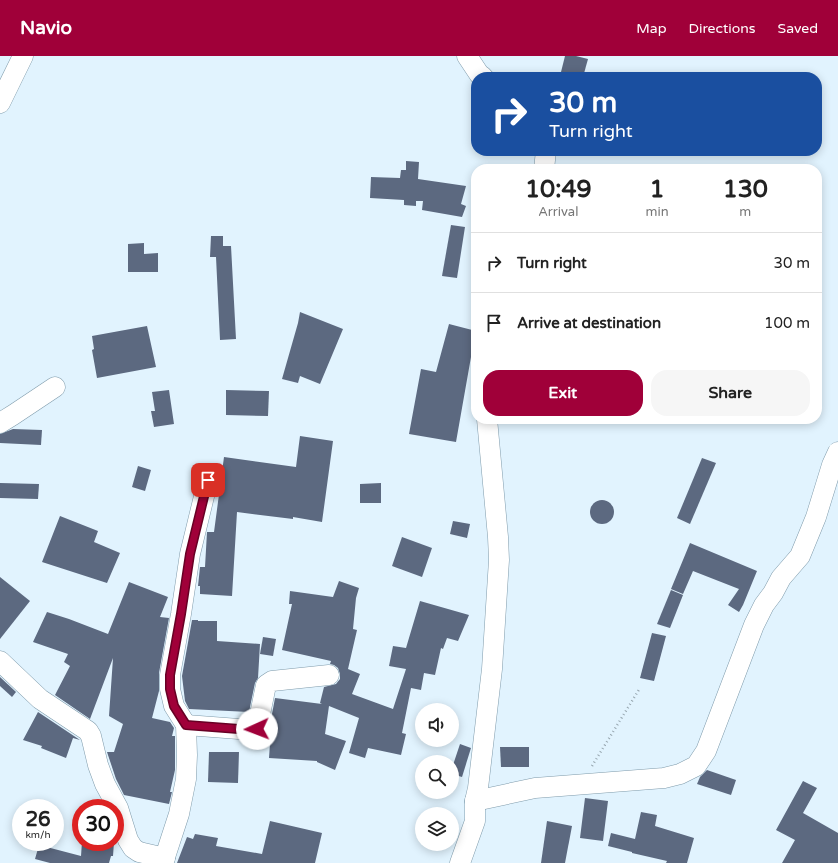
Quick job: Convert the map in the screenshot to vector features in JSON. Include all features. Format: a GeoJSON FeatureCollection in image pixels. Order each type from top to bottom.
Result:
{"type":"FeatureCollection","features":[{"type":"Feature","properties":{"kind":"street"},"geometry":{"type":"LineString","coordinates":[[0,104],[23,56]]}},
{"type":"Feature","properties":{"kind":"street"},"geometry":{"type":"LineString","coordinates":[[467,56],[478,72]]}},
{"type":"Feature","properties":{"kind":"street"},"geometry":{"type":"LineString","coordinates":[[0,423],[55,387]]}},
{"type":"Feature","properties":{"kind":"street"},"geometry":{"type":"LineString","coordinates":[[460,863],[475,821],[475,801],[478,788],[492,669],[499,560],[487,424]]}},
{"type":"Feature","properties":{"kind":"street"},"geometry":{"type":"LineString","coordinates":[[475,801],[535,788],[664,778],[680,774],[696,766],[706,752],[754,625],[764,605],[773,594],[781,578],[800,556],[816,517],[832,465],[838,452]]}},
{"type":"Feature","properties":{"kind":"street"},"geometry":{"type":"LineString","coordinates":[[0,661],[40,699],[88,731],[91,736],[98,765],[105,784],[118,808],[128,840],[133,848],[139,852],[164,861],[179,814],[186,779],[187,755],[186,725],[174,706],[170,689],[170,675],[190,554],[208,480]]}},
{"type":"Feature","properties":{"kind":"street"},"geometry":{"type":"LineString","coordinates":[[186,725],[252,730],[257,729],[266,685],[272,681],[329,675]]}},
{"type":"Feature","properties":{"kind":"path"},"geometry":{"type":"LineString","coordinates":[[580,785],[640,688]]}},
{"type":"Feature","properties":{"kind":"building"},"geometry":{"type":"Polygon","coordinates":[[[565,56],[576,56],[588,59],[584,72],[561,72],[565,56]]]}},
{"type":"Feature","properties":{"kind":"building"},"geometry":{"type":"Polygon","coordinates":[[[406,161],[419,162],[418,179],[466,186],[461,204],[466,206],[462,217],[422,210],[423,201],[416,201],[416,206],[404,205],[404,200],[370,198],[371,177],[400,178],[401,170],[406,170],[406,161]]]}},
{"type":"Feature","properties":{"kind":"building"},"geometry":{"type":"Polygon","coordinates":[[[451,225],[465,227],[457,278],[442,276],[451,225]]]}},
{"type":"Feature","properties":{"kind":"building"},"geometry":{"type":"Polygon","coordinates":[[[211,236],[223,236],[223,246],[231,246],[236,339],[220,340],[216,257],[210,257],[211,236]]]}},
{"type":"Feature","properties":{"kind":"building"},"geometry":{"type":"Polygon","coordinates":[[[144,243],[144,254],[158,253],[158,272],[128,272],[128,244],[144,243]]]}},
{"type":"Feature","properties":{"kind":"building"},"geometry":{"type":"Polygon","coordinates":[[[300,312],[343,329],[320,384],[300,376],[298,383],[282,379],[300,312]]]}},
{"type":"Feature","properties":{"kind":"building"},"geometry":{"type":"Polygon","coordinates":[[[449,324],[471,330],[471,357],[456,442],[409,434],[421,369],[436,372],[449,324]]]}},
{"type":"Feature","properties":{"kind":"building"},"geometry":{"type":"Polygon","coordinates":[[[147,326],[156,367],[97,378],[92,350],[94,349],[92,336],[147,326]]]}},
{"type":"Feature","properties":{"kind":"building"},"geometry":{"type":"Polygon","coordinates":[[[169,390],[174,424],[154,427],[151,411],[155,411],[152,392],[169,390]]]}},
{"type":"Feature","properties":{"kind":"building"},"geometry":{"type":"Polygon","coordinates":[[[226,390],[269,391],[268,416],[226,415],[226,390]]]}},
{"type":"Feature","properties":{"kind":"building"},"geometry":{"type":"Polygon","coordinates":[[[13,429],[42,430],[41,445],[0,443],[0,434],[13,429]]]}},
{"type":"Feature","properties":{"kind":"building"},"geometry":{"type":"Polygon","coordinates":[[[300,436],[333,441],[322,522],[293,517],[293,519],[237,512],[232,596],[200,594],[200,586],[198,586],[200,567],[205,567],[207,532],[214,532],[224,457],[296,467],[300,436]]]}},
{"type":"Feature","properties":{"kind":"building"},"geometry":{"type":"Polygon","coordinates":[[[702,458],[716,463],[690,524],[677,518],[702,458]]]}},
{"type":"Feature","properties":{"kind":"building"},"geometry":{"type":"Polygon","coordinates":[[[138,466],[151,470],[145,491],[132,487],[138,466]]]}},
{"type":"Feature","properties":{"kind":"building"},"geometry":{"type":"Polygon","coordinates":[[[0,483],[39,484],[38,499],[0,498],[0,483]]]}},
{"type":"Feature","properties":{"kind":"building"},"geometry":{"type":"Polygon","coordinates":[[[381,483],[381,503],[360,503],[360,484],[381,483]]]}},
{"type":"Feature","properties":{"kind":"building"},"geometry":{"type":"Polygon","coordinates":[[[597,500],[607,500],[614,507],[614,517],[607,524],[597,524],[590,517],[590,507],[597,500]]]}},
{"type":"Feature","properties":{"kind":"building"},"geometry":{"type":"Polygon","coordinates":[[[60,516],[98,531],[94,542],[120,553],[107,583],[42,562],[60,516]]]}},
{"type":"Feature","properties":{"kind":"building"},"geometry":{"type":"Polygon","coordinates":[[[453,521],[470,524],[467,538],[450,534],[453,521]]]}},
{"type":"Feature","properties":{"kind":"building"},"geometry":{"type":"Polygon","coordinates":[[[402,537],[432,548],[422,577],[392,566],[402,537]]]}},
{"type":"Feature","properties":{"kind":"building"},"geometry":{"type":"Polygon","coordinates":[[[690,543],[757,571],[739,612],[728,605],[739,589],[693,571],[683,594],[671,589],[690,543]]]}},
{"type":"Feature","properties":{"kind":"building"},"geometry":{"type":"Polygon","coordinates":[[[0,577],[30,601],[0,639],[0,577]]]}},
{"type":"Feature","properties":{"kind":"building"},"geometry":{"type":"Polygon","coordinates":[[[339,581],[359,588],[356,598],[353,629],[357,630],[348,669],[360,674],[352,694],[393,709],[406,669],[389,666],[393,646],[406,648],[420,601],[469,615],[458,641],[447,638],[443,649],[441,648],[435,675],[424,673],[421,690],[411,688],[402,733],[406,734],[401,755],[368,748],[365,758],[349,753],[359,718],[329,706],[325,734],[346,741],[335,770],[317,761],[269,758],[272,714],[275,698],[322,704],[320,703],[324,687],[336,684],[340,679],[338,668],[330,664],[331,661],[282,650],[292,604],[289,604],[290,591],[333,597],[339,581]]]}},
{"type":"Feature","properties":{"kind":"building"},"geometry":{"type":"Polygon","coordinates":[[[129,582],[168,597],[160,617],[169,618],[159,673],[159,691],[152,718],[170,722],[174,728],[172,736],[175,736],[175,770],[169,804],[124,795],[116,779],[107,752],[114,752],[123,724],[109,716],[113,658],[90,719],[55,695],[70,666],[64,662],[68,654],[33,642],[47,612],[108,634],[129,582]]]}},
{"type":"Feature","properties":{"kind":"building"},"geometry":{"type":"Polygon","coordinates":[[[671,590],[683,595],[670,628],[657,624],[671,590]]]}},
{"type":"Feature","properties":{"kind":"building"},"geometry":{"type":"Polygon","coordinates":[[[192,620],[217,621],[217,641],[260,644],[258,678],[255,683],[249,712],[189,709],[185,701],[182,676],[192,620]]]}},
{"type":"Feature","properties":{"kind":"building"},"geometry":{"type":"Polygon","coordinates":[[[652,633],[666,636],[654,681],[640,678],[652,633]]]}},
{"type":"Feature","properties":{"kind":"building"},"geometry":{"type":"Polygon","coordinates":[[[263,637],[276,639],[273,656],[260,654],[263,637]]]}},
{"type":"Feature","properties":{"kind":"building"},"geometry":{"type":"Polygon","coordinates":[[[0,677],[16,692],[12,697],[0,686],[0,677]]]}},
{"type":"Feature","properties":{"kind":"building"},"geometry":{"type":"Polygon","coordinates":[[[38,712],[80,740],[73,738],[66,758],[41,748],[42,746],[23,740],[38,712]]]}},
{"type":"Feature","properties":{"kind":"building"},"geometry":{"type":"Polygon","coordinates":[[[460,744],[471,748],[462,777],[459,776],[459,755],[456,755],[460,744]]]}},
{"type":"Feature","properties":{"kind":"building"},"geometry":{"type":"Polygon","coordinates":[[[500,747],[529,747],[529,767],[501,767],[500,747]]]}},
{"type":"Feature","properties":{"kind":"building"},"geometry":{"type":"Polygon","coordinates":[[[209,752],[239,752],[238,783],[208,782],[209,752]]]}},
{"type":"Feature","properties":{"kind":"building"},"geometry":{"type":"Polygon","coordinates":[[[707,770],[736,780],[731,795],[697,784],[700,777],[707,770]]]}},
{"type":"Feature","properties":{"kind":"building"},"geometry":{"type":"Polygon","coordinates":[[[803,781],[817,788],[803,813],[838,833],[838,863],[782,863],[795,840],[776,830],[803,781]]]}},
{"type":"Feature","properties":{"kind":"building"},"geometry":{"type":"Polygon","coordinates":[[[585,798],[608,801],[603,841],[580,838],[585,798]]]}},
{"type":"Feature","properties":{"kind":"building"},"geometry":{"type":"Polygon","coordinates":[[[641,812],[657,815],[655,826],[694,838],[687,863],[666,863],[667,861],[608,846],[611,833],[635,839],[641,812]]]}},
{"type":"Feature","properties":{"kind":"building"},"geometry":{"type":"Polygon","coordinates":[[[270,821],[322,833],[315,863],[177,863],[187,837],[193,839],[195,834],[218,838],[216,846],[262,854],[270,821]]]}},
{"type":"Feature","properties":{"kind":"building"},"geometry":{"type":"Polygon","coordinates":[[[547,821],[572,826],[565,863],[541,863],[547,821]]]}},
{"type":"Feature","properties":{"kind":"building"},"geometry":{"type":"Polygon","coordinates":[[[37,851],[62,851],[81,856],[81,851],[113,851],[113,856],[111,856],[109,863],[50,863],[35,859],[37,851]]]}},
{"type":"Feature","properties":{"kind":"route"},"geometry":{"type":"LineString","coordinates":[[208,480],[190,554],[170,675],[170,689],[174,706],[186,725],[252,730],[257,729]]}}]}
